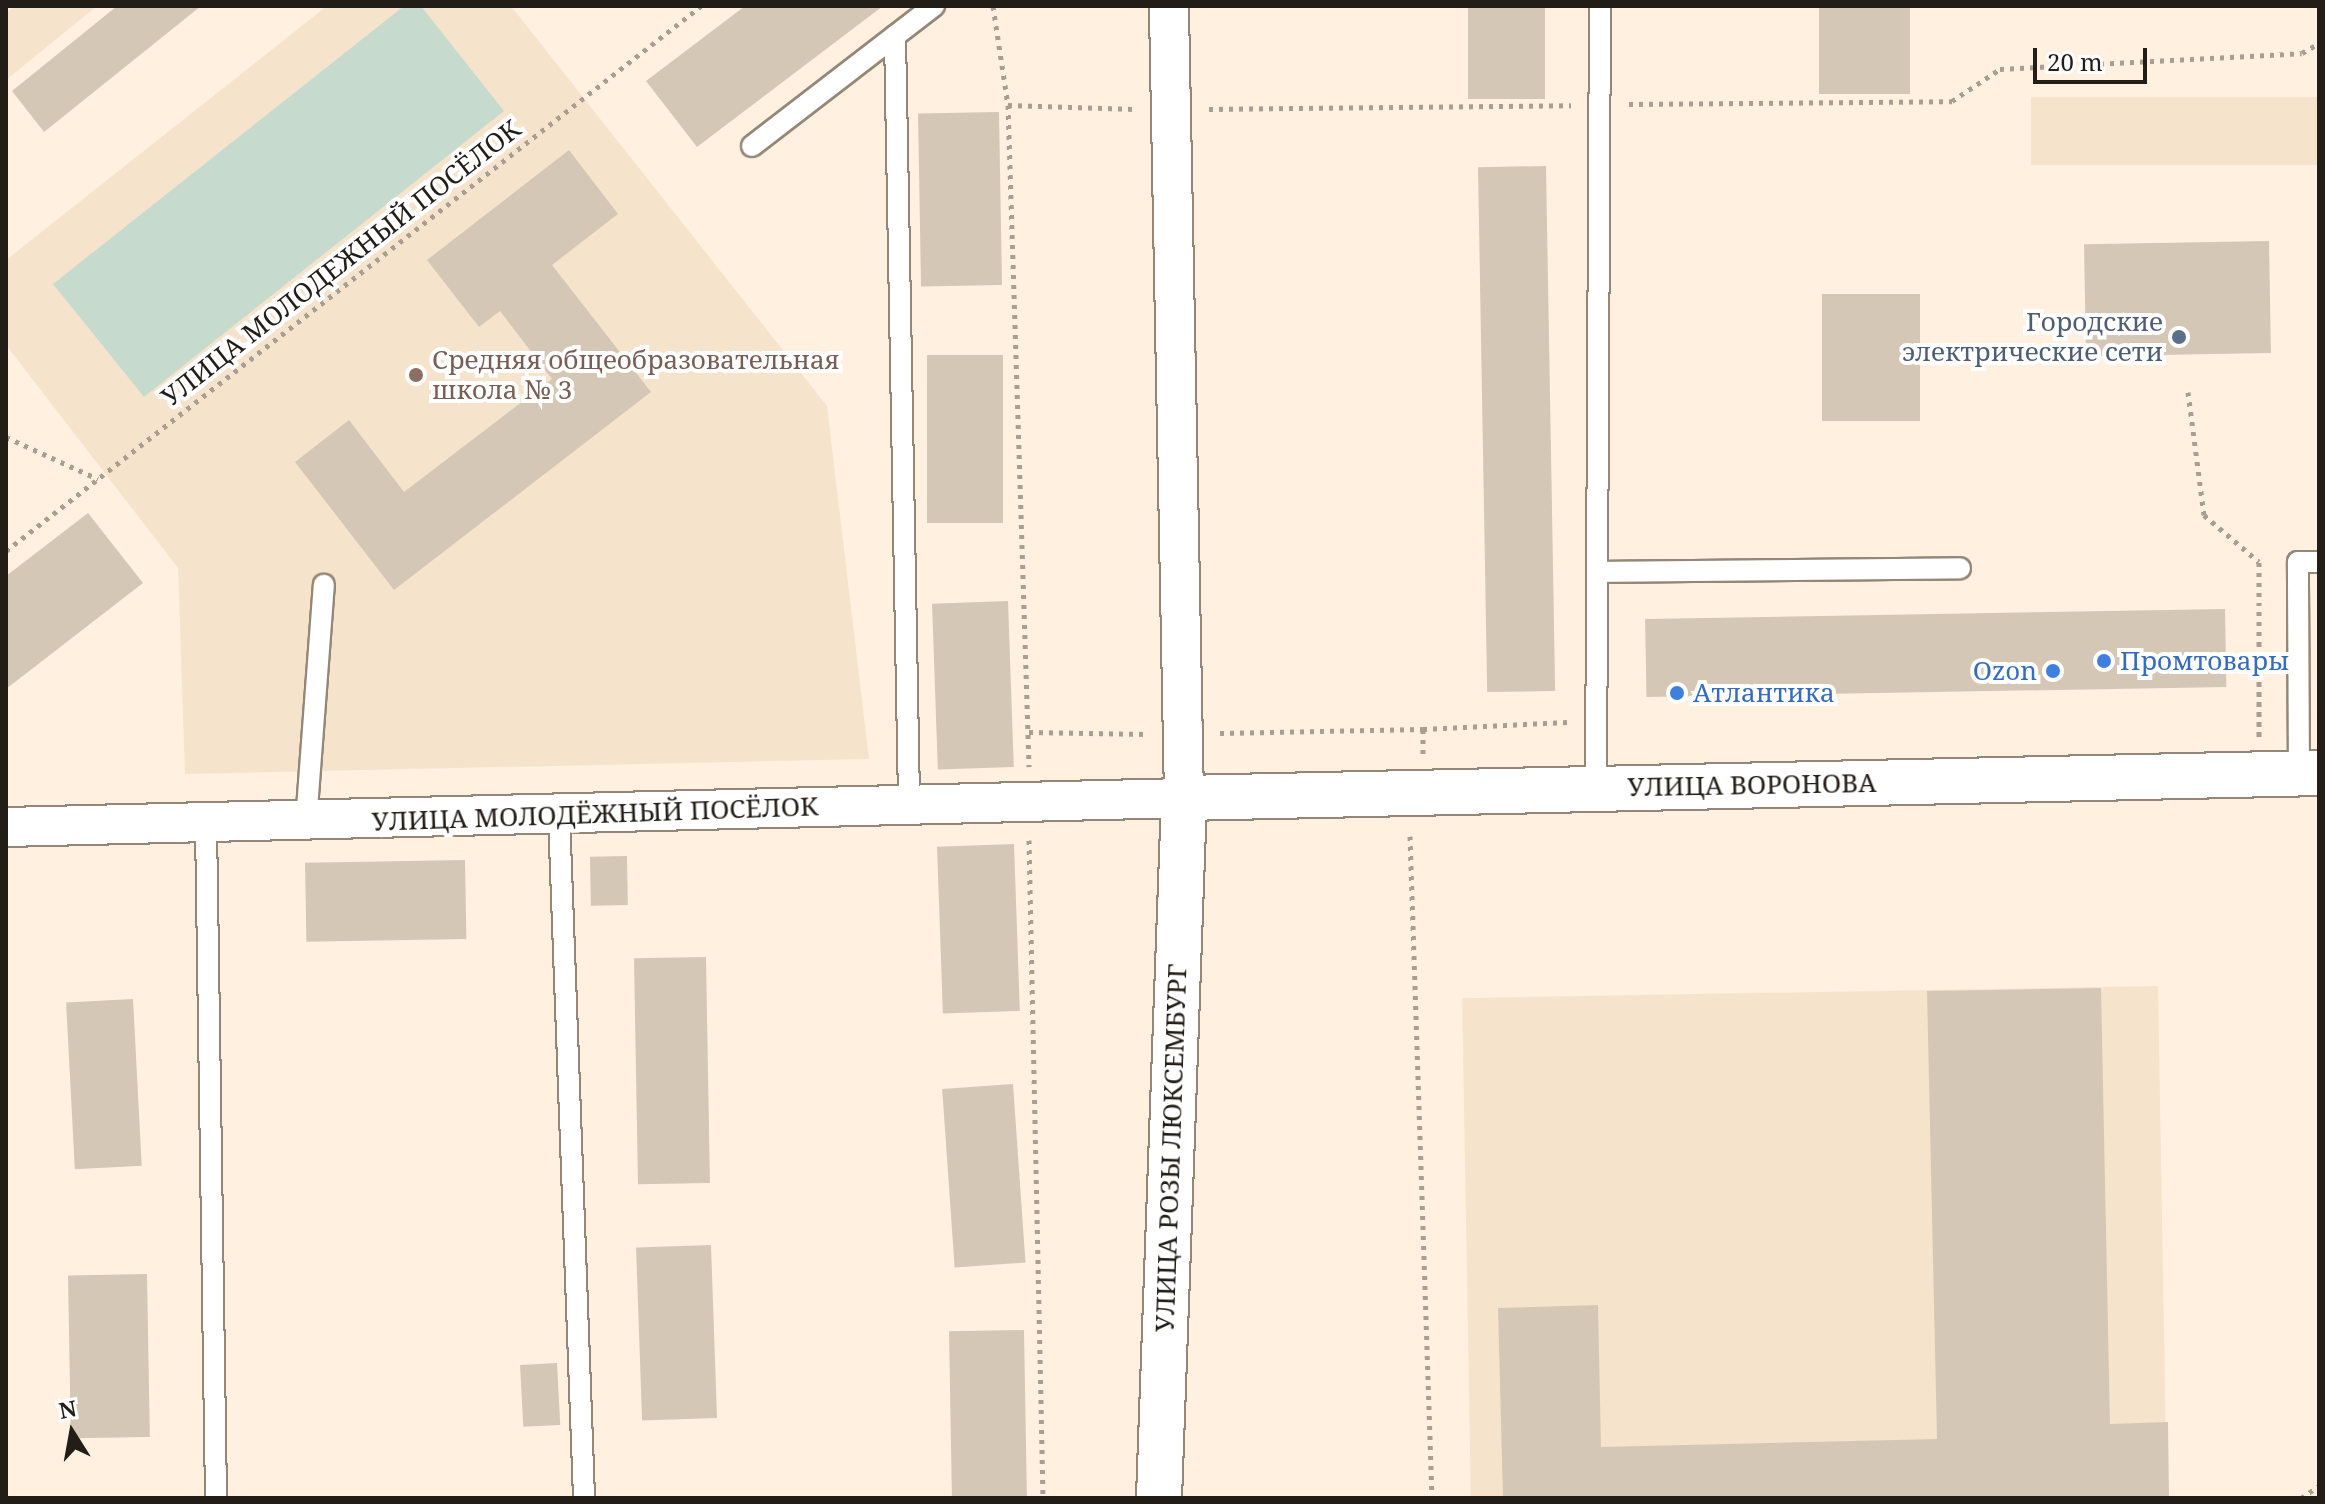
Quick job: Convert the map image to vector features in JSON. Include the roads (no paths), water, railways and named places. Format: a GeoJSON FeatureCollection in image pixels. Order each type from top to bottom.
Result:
{"type":"FeatureCollection","features":[{"type":"Feature","properties":{"kind":"street"},"geometry":{"type":"LineString","coordinates":[[1169,6],[1184,798]]}},
{"type":"Feature","properties":{"kind":"street","name":"УЛИЦА ВОРОНОВА"},"geometry":{"type":"LineString","coordinates":[[1184,798],[1423,796],[1596,789],[2293,773]]}},
{"type":"Feature","properties":{"kind":"street","name":"УЛИЦА МОЛОДЁЖНЫЙ ПОСЁЛОК"},"geometry":{"type":"LineString","coordinates":[[6,827],[559,815],[1029,798],[1184,798]]}},
{"type":"Feature","properties":{"kind":"street","name":"УЛИЦА РОЗЫ ЛЮКСЕМБУРГ"},"geometry":{"type":"LineString","coordinates":[[1159,1498],[1184,798]]}},
{"type":"Feature","properties":{"kind":"lane"},"geometry":{"type":"LineString","coordinates":[[752,146],[934,6]]}},
{"type":"Feature","properties":{"kind":"lane"},"geometry":{"type":"LineString","coordinates":[[1596,789],[1602,572],[1600,6]]}},
{"type":"Feature","properties":{"kind":"lane"},"geometry":{"type":"LineString","coordinates":[[895,36],[909,803]]}},
{"type":"Feature","properties":{"kind":"lane"},"geometry":{"type":"LineString","coordinates":[[2293,773],[2298,562],[2319,562]]}},
{"type":"Feature","properties":{"kind":"lane"},"geometry":{"type":"LineString","coordinates":[[1602,572],[1960,568]]}},
{"type":"Feature","properties":{"kind":"lane"},"geometry":{"type":"LineString","coordinates":[[306,822],[324,585]]}},
{"type":"Feature","properties":{"kind":"lane"},"geometry":{"type":"LineString","coordinates":[[559,815],[584,1498]]}},
{"type":"Feature","properties":{"kind":"lane"},"geometry":{"type":"LineString","coordinates":[[206,824],[216,1498]]}},
{"type":"Feature","properties":{"kind":"place","name":"Городские электрические сети"},"geometry":{"type":"Point","coordinates":[2179,337]}},
{"type":"Feature","properties":{"kind":"place","name":"Средняя общеобразовательная школа № 3"},"geometry":{"type":"Point","coordinates":[416,375]}},
{"type":"Feature","properties":{"kind":"place","name":"Промтовары"},"geometry":{"type":"Point","coordinates":[2104,661]}},
{"type":"Feature","properties":{"kind":"place","name":"Ozon"},"geometry":{"type":"Point","coordinates":[2053,671]}},
{"type":"Feature","properties":{"kind":"place","name":"Атлантика"},"geometry":{"type":"Point","coordinates":[1677,693]}}]}
